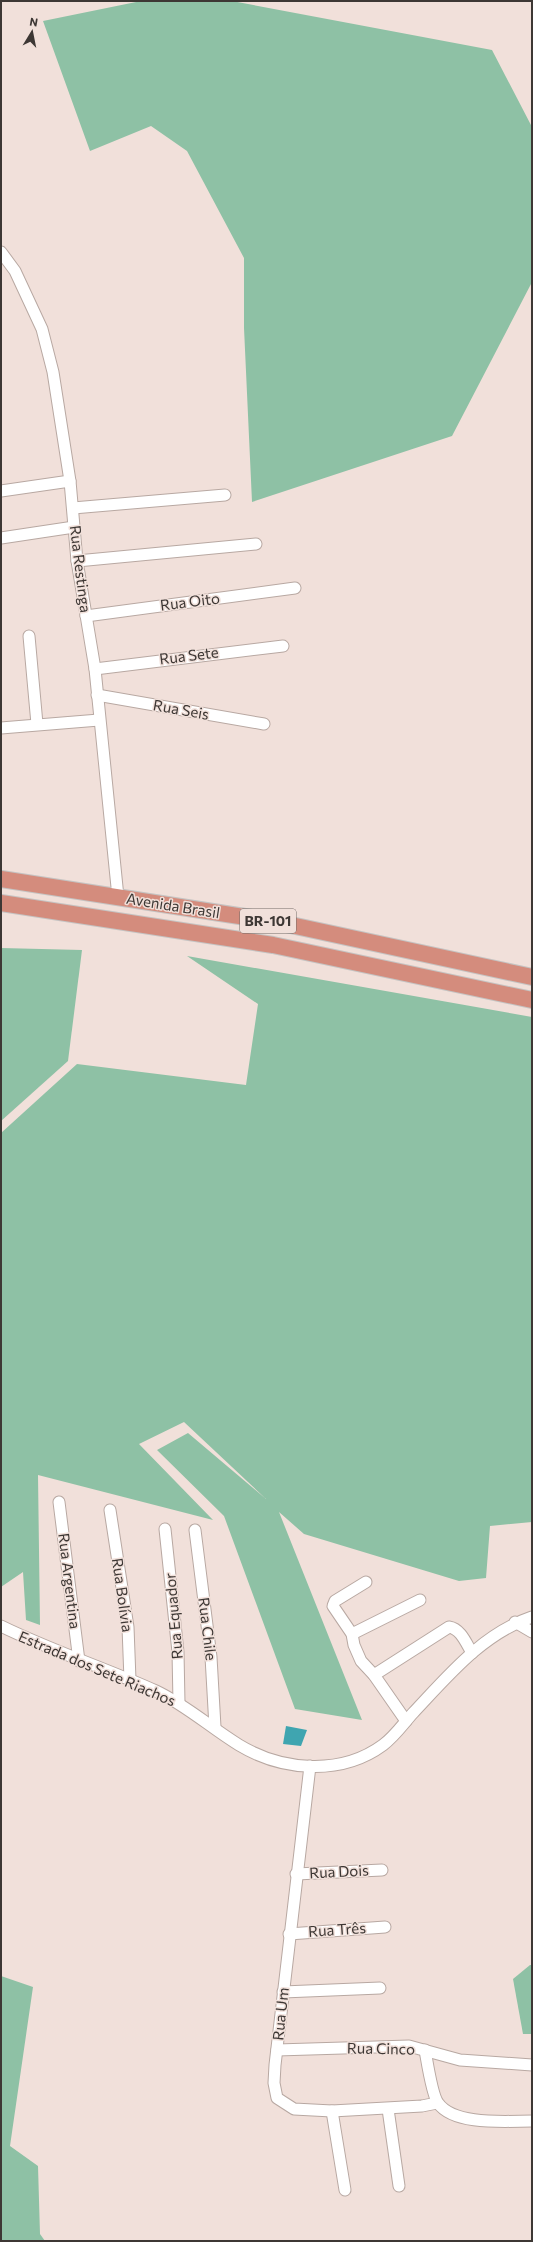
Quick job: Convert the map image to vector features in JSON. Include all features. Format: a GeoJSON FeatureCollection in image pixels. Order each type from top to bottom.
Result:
{"type":"FeatureCollection","features":[{"type":"Feature","properties":{"kind":"highway","name":"Avenida Brasil"},"geometry":{"type":"LineString","coordinates":[[1,879],[277,922],[532,977]]}},
{"type":"Feature","properties":{"kind":"highway","name":"Avenida Brasil"},"geometry":{"type":"LineString","coordinates":[[1,903],[273,945],[532,1000]]}},
{"type":"Feature","properties":{"kind":"street","name":"Rua Restinga"},"geometry":{"type":"LineString","coordinates":[[1,252],[15,271],[42,329],[53,372],[70,481],[77,561],[95,669],[118,897]]}},
{"type":"Feature","properties":{"kind":"street"},"geometry":{"type":"LineString","coordinates":[[1,491],[70,481]]}},
{"type":"Feature","properties":{"kind":"street"},"geometry":{"type":"LineString","coordinates":[[73,508],[225,495]]}},
{"type":"Feature","properties":{"kind":"street"},"geometry":{"type":"LineString","coordinates":[[1,538],[74,527]]}},
{"type":"Feature","properties":{"kind":"street"},"geometry":{"type":"LineString","coordinates":[[77,561],[256,544]]}},
{"type":"Feature","properties":{"kind":"street","name":"Rua Oito"},"geometry":{"type":"LineString","coordinates":[[86,616],[295,588]]}},
{"type":"Feature","properties":{"kind":"street"},"geometry":{"type":"LineString","coordinates":[[29,636],[36,724]]}},
{"type":"Feature","properties":{"kind":"street","name":"Rua Sete"},"geometry":{"type":"LineString","coordinates":[[95,669],[283,646]]}},
{"type":"Feature","properties":{"kind":"street","name":"Rua Seis"},"geometry":{"type":"LineString","coordinates":[[97,695],[264,724]]}},
{"type":"Feature","properties":{"kind":"street"},"geometry":{"type":"LineString","coordinates":[[1,728],[99,720]]}},
{"type":"Feature","properties":{"kind":"street","name":"Rua Argentina"},"geometry":{"type":"LineString","coordinates":[[59,1502],[79,1661]]}},
{"type":"Feature","properties":{"kind":"street","name":"Rua Bolívia"},"geometry":{"type":"LineString","coordinates":[[110,1510],[128,1627],[130,1680]]}},
{"type":"Feature","properties":{"kind":"street","name":"Rua Equador"},"geometry":{"type":"LineString","coordinates":[[165,1529],[178,1652],[179,1703]]}},
{"type":"Feature","properties":{"kind":"street","name":"Rua Chile"},"geometry":{"type":"LineString","coordinates":[[195,1530],[211,1657],[215,1727]]}},
{"type":"Feature","properties":{"kind":"street"},"geometry":{"type":"LineString","coordinates":[[366,1582],[335,1602],[333,1606],[352,1634],[354,1645],[361,1661],[374,1675],[406,1721]]}},
{"type":"Feature","properties":{"kind":"street"},"geometry":{"type":"LineString","coordinates":[[352,1634],[420,1600]]}},
{"type":"Feature","properties":{"kind":"street","name":"Estrada dos Sete Riachos"},"geometry":{"type":"LineString","coordinates":[[1,1626],[46,1648],[130,1680],[179,1703],[238,1744],[258,1755],[276,1762],[310,1766],[352,1762],[383,1745],[472,1653],[495,1634],[515,1622],[532,1617]]}},
{"type":"Feature","properties":{"kind":"street"},"geometry":{"type":"LineString","coordinates":[[515,1622],[532,1632]]}},
{"type":"Feature","properties":{"kind":"street"},"geometry":{"type":"LineString","coordinates":[[374,1675],[449,1627],[455,1628],[472,1653]]}},
{"type":"Feature","properties":{"kind":"street","name":"Rua Um"},"geometry":{"type":"LineString","coordinates":[[310,1766],[289,1934],[277,2050],[274,2083],[277,2098],[287,2107],[294,2109],[332,2111],[422,2106],[437,2103]]}},
{"type":"Feature","properties":{"kind":"street","name":"Rua Dois"},"geometry":{"type":"LineString","coordinates":[[296,1874],[382,1870]]}},
{"type":"Feature","properties":{"kind":"street","name":"Rua Três"},"geometry":{"type":"LineString","coordinates":[[289,1934],[385,1927]]}},
{"type":"Feature","properties":{"kind":"street"},"geometry":{"type":"LineString","coordinates":[[283,1992],[380,1988]]}},
{"type":"Feature","properties":{"kind":"street","name":"Rua Cinco"},"geometry":{"type":"LineString","coordinates":[[277,2050],[399,2046],[424,2050],[435,2055],[460,2060],[532,2065]]}},
{"type":"Feature","properties":{"kind":"street"},"geometry":{"type":"LineString","coordinates":[[424,2050],[437,2103],[454,2115],[470,2120],[532,2121]]}},
{"type":"Feature","properties":{"kind":"street"},"geometry":{"type":"LineString","coordinates":[[388,2108],[399,2186]]}},
{"type":"Feature","properties":{"kind":"street"},"geometry":{"type":"LineString","coordinates":[[332,2111],[345,2190]]}},
{"type":"Feature","properties":{"kind":"green space"},"geometry":{"type":"Polygon","coordinates":[[[141,1],[232,1],[492,50],[532,127],[532,278],[531,284],[452,436],[252,502],[244,328],[244,258],[187,151],[151,126],[90,151],[43,21],[141,1]]]}},
{"type":"Feature","properties":{"kind":"green space"},"geometry":{"type":"Polygon","coordinates":[[[1,948],[82,950],[68,1061],[1,1121],[1,948]]]}},
{"type":"Feature","properties":{"kind":"green space"},"geometry":{"type":"Polygon","coordinates":[[[187,956],[532,1017],[532,1522],[490,1526],[486,1578],[459,1581],[304,1534],[279,1512],[362,1720],[295,1709],[224,1516],[157,1450],[188,1433],[266,1499],[184,1422],[139,1444],[213,1520],[38,1475],[40,1625],[26,1620],[23,1572],[1,1587],[1,1133],[77,1064],[246,1085],[258,1004],[187,956]]]}},
{"type":"Feature","properties":{"kind":"green space"},"geometry":{"type":"Polygon","coordinates":[[[532,1965],[532,2034],[523,2034],[513,1979],[532,1965]]]}},
{"type":"Feature","properties":{"kind":"green space"},"geometry":{"type":"Polygon","coordinates":[[[1,1976],[33,1987],[10,2146],[38,2166],[40,2234],[45,2241],[1,2241],[1,1976]]]}},
{"type":"Feature","properties":{"kind":"water"},"geometry":{"type":"Polygon","coordinates":[[[286,1726],[307,1730],[301,1746],[283,1744],[286,1726]]]}}]}
